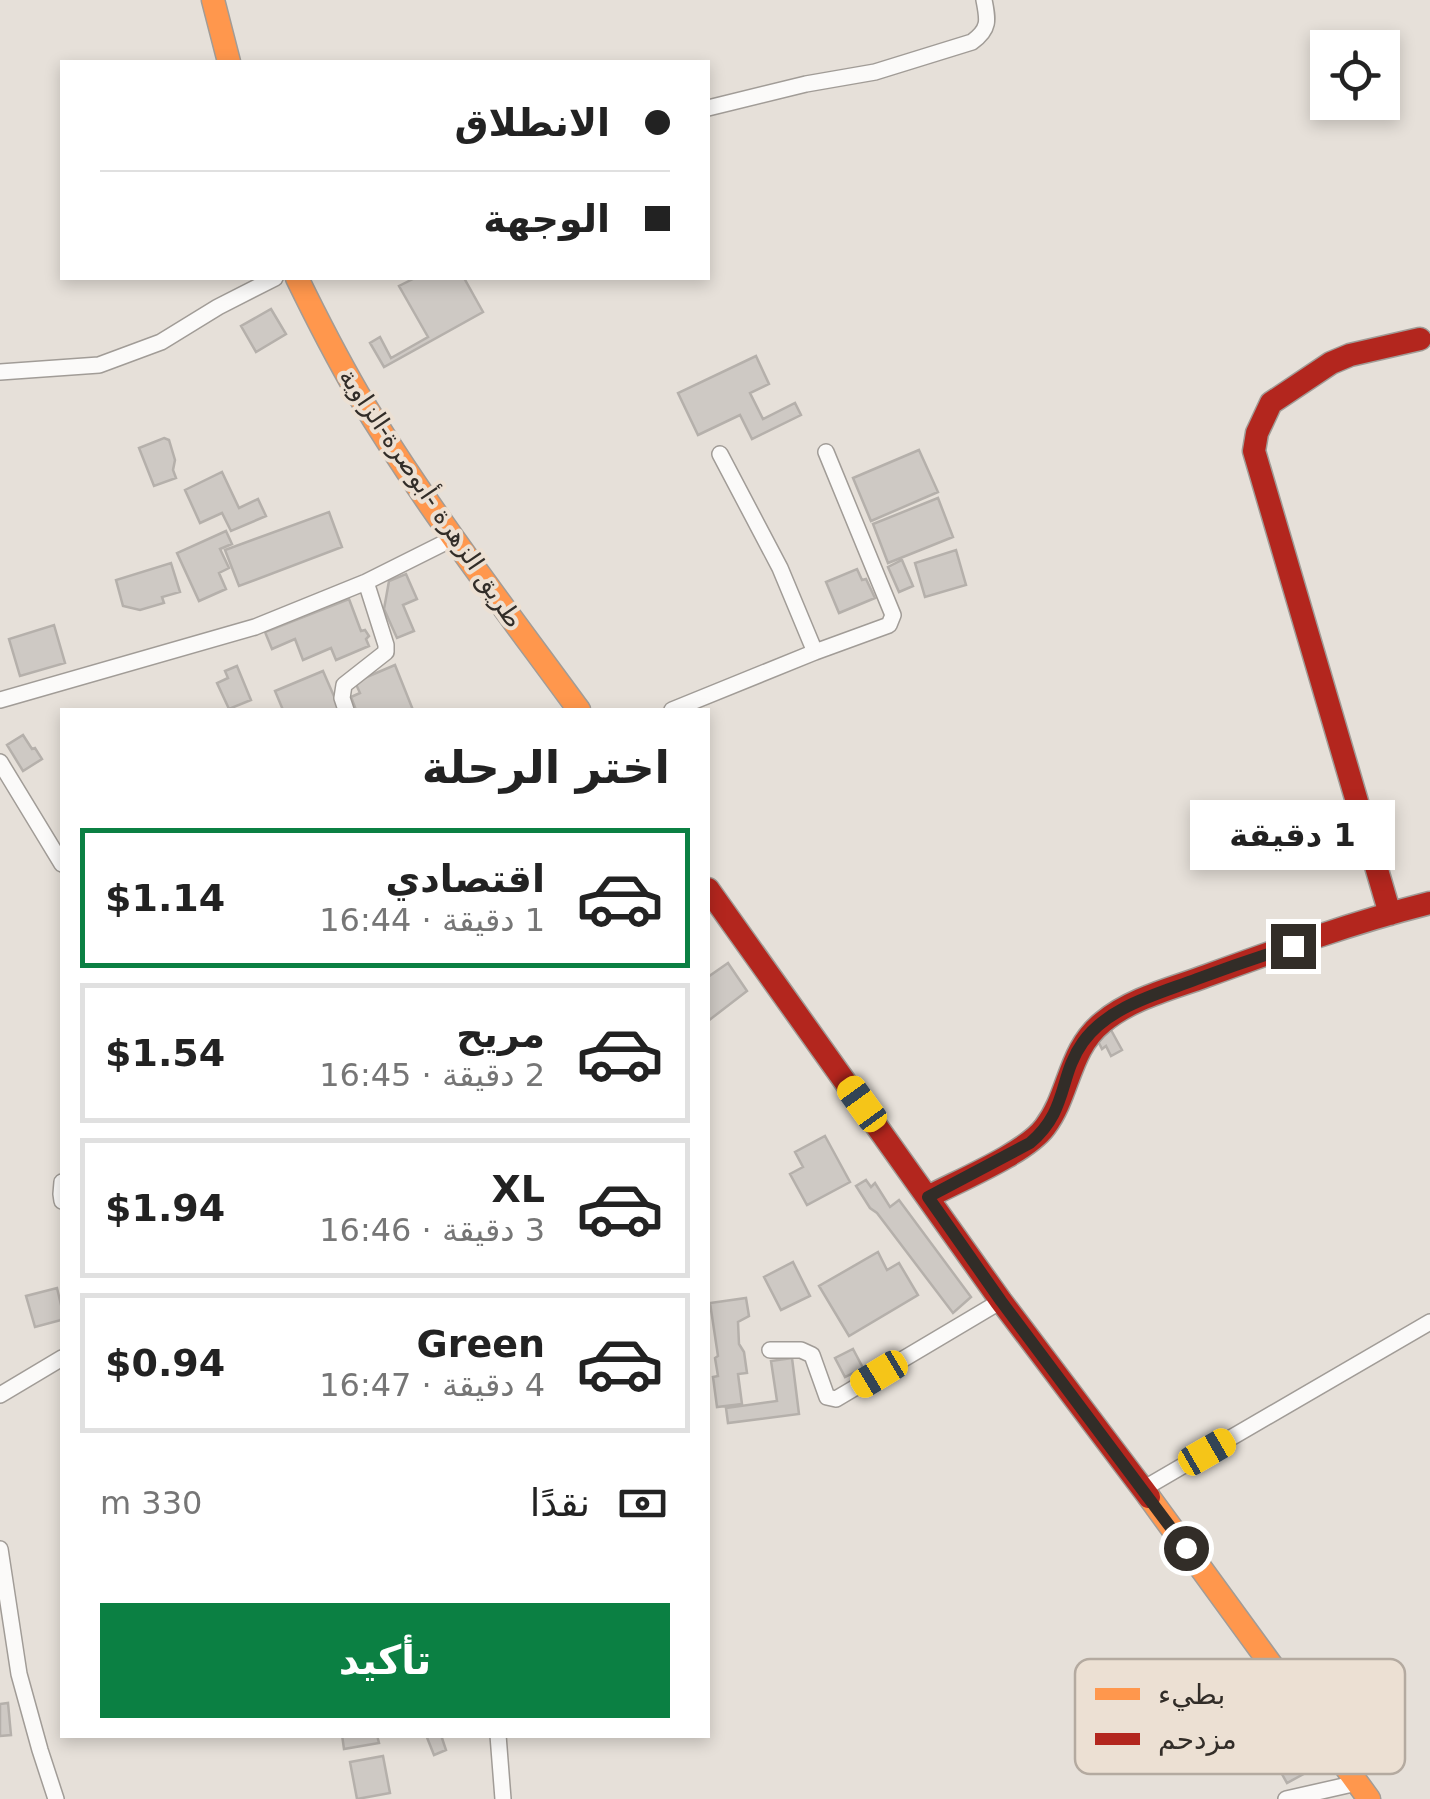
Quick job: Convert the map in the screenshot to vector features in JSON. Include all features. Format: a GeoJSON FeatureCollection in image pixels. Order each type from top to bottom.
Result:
{"type":"FeatureCollection","features":[{"type":"Feature","properties":{"kind":"main road"},"geometry":{"type":"LineString","coordinates":[[213,0],[228,60]]}},
{"type":"Feature","properties":{"kind":"main road","name":"طريق الزهرة -أبوصرة-الزاوية"},"geometry":{"type":"LineString","coordinates":[[304,280],[360,400],[578,708]]}},
{"type":"Feature","properties":{"kind":"main road"},"geometry":{"type":"LineString","coordinates":[[1390,914],[1254,451],[1257,433],[1272,403],[1331,363],[1420,339]]}},
{"type":"Feature","properties":{"kind":"main road"},"geometry":{"type":"LineString","coordinates":[[710,892],[1001,1301],[1267,1659]]}},
{"type":"Feature","properties":{"kind":"main road"},"geometry":{"type":"LineString","coordinates":[[928,1197],[1039,1135],[1058,1108],[1079,1048],[1110,1016],[1145,998],[1260,956],[1430,903]]}},
{"type":"Feature","properties":{"kind":"street"},"geometry":{"type":"LineString","coordinates":[[710,108],[876,72],[972,42],[983,34],[988,22],[984,0]]}},
{"type":"Feature","properties":{"kind":"street"},"geometry":{"type":"LineString","coordinates":[[0,372],[99,366],[161,342],[271,280]]}},
{"type":"Feature","properties":{"kind":"street"},"geometry":{"type":"LineString","coordinates":[[677,708],[889,625],[894,615],[826,452]]}},
{"type":"Feature","properties":{"kind":"street"},"geometry":{"type":"LineString","coordinates":[[720,454],[780,568],[815,652]]}},
{"type":"Feature","properties":{"kind":"street"},"geometry":{"type":"LineString","coordinates":[[0,700],[256,627],[366,582],[454,538]]}},
{"type":"Feature","properties":{"kind":"street"},"geometry":{"type":"LineString","coordinates":[[345,708],[344,685],[386,652],[366,582]]}},
{"type":"Feature","properties":{"kind":"street"},"geometry":{"type":"LineString","coordinates":[[0,762],[60,861]]}},
{"type":"Feature","properties":{"kind":"street"},"geometry":{"type":"LineString","coordinates":[[770,1350],[801,1350],[812,1355],[827,1397],[832,1400],[1001,1301]]}},
{"type":"Feature","properties":{"kind":"street"},"geometry":{"type":"LineString","coordinates":[[1143,1489],[1430,1322]]}},
{"type":"Feature","properties":{"kind":"street"},"geometry":{"type":"LineString","coordinates":[[0,1395],[60,1359]]}},
{"type":"Feature","properties":{"kind":"street"},"geometry":{"type":"LineString","coordinates":[[0,1549],[22,1688],[56,1799]]}},
{"type":"Feature","properties":{"kind":"street"},"geometry":{"type":"LineString","coordinates":[[498,1738],[503,1799]]}},
{"type":"Feature","properties":{"kind":"street"},"geometry":{"type":"LineString","coordinates":[[1286,1799],[1363,1791]]}},
{"type":"Feature","properties":{"kind":"building"},"geometry":{"type":"Polygon","coordinates":[[[411,280],[465,280],[483,312],[384,367],[370,343],[380,337],[391,358],[428,337],[399,286],[411,280]]]}},
{"type":"Feature","properties":{"kind":"building"},"geometry":{"type":"Polygon","coordinates":[[[271,309],[286,334],[256,352],[241,326],[271,309]]]}},
{"type":"Feature","properties":{"kind":"building"},"geometry":{"type":"Polygon","coordinates":[[[756,356],[769,384],[750,393],[763,419],[795,403],[801,415],[752,439],[740,415],[698,435],[678,393],[756,356]]]}},
{"type":"Feature","properties":{"kind":"building"},"geometry":{"type":"Polygon","coordinates":[[[164,438],[169,440],[175,460],[176,478],[154,486],[139,448],[164,438]]]}},
{"type":"Feature","properties":{"kind":"building"},"geometry":{"type":"Polygon","coordinates":[[[919,450],[938,492],[871,521],[853,478],[919,450]]]}},
{"type":"Feature","properties":{"kind":"building"},"geometry":{"type":"Polygon","coordinates":[[[222,472],[239,508],[258,499],[266,516],[231,531],[222,513],[200,523],[185,490],[222,472]]]}},
{"type":"Feature","properties":{"kind":"building"},"geometry":{"type":"Polygon","coordinates":[[[938,498],[953,537],[888,563],[873,524],[938,498]]]}},
{"type":"Feature","properties":{"kind":"building"},"geometry":{"type":"Polygon","coordinates":[[[329,512],[342,547],[239,586],[225,550],[329,512]]]}},
{"type":"Feature","properties":{"kind":"building"},"geometry":{"type":"Polygon","coordinates":[[[226,531],[232,544],[220,549],[229,568],[219,573],[226,589],[199,601],[177,553],[226,531]]]}},
{"type":"Feature","properties":{"kind":"building"},"geometry":{"type":"Polygon","coordinates":[[[956,550],[966,585],[925,597],[915,563],[956,550]]]}},
{"type":"Feature","properties":{"kind":"building"},"geometry":{"type":"Polygon","coordinates":[[[902,560],[913,586],[899,592],[888,567],[902,560]]]}},
{"type":"Feature","properties":{"kind":"building"},"geometry":{"type":"Polygon","coordinates":[[[171,563],[180,592],[162,597],[164,603],[140,610],[123,606],[116,580],[171,563]]]}},
{"type":"Feature","properties":{"kind":"building"},"geometry":{"type":"Polygon","coordinates":[[[857,569],[875,598],[839,613],[826,582],[857,569]]]}},
{"type":"Feature","properties":{"kind":"building"},"geometry":{"type":"Polygon","coordinates":[[[406,574],[417,599],[403,605],[414,631],[397,638],[384,609],[389,581],[406,574]]]}},
{"type":"Feature","properties":{"kind":"building"},"geometry":{"type":"Polygon","coordinates":[[[349,599],[361,631],[369,636],[369,646],[336,660],[331,648],[303,660],[295,639],[272,649],[265,632],[349,599]]]}},
{"type":"Feature","properties":{"kind":"building"},"geometry":{"type":"Polygon","coordinates":[[[54,625],[65,663],[20,676],[9,639],[54,625]]]}},
{"type":"Feature","properties":{"kind":"building"},"geometry":{"type":"Polygon","coordinates":[[[395,665],[412,708],[355,708],[351,697],[360,693],[355,682],[395,665]]]}},
{"type":"Feature","properties":{"kind":"building"},"geometry":{"type":"Polygon","coordinates":[[[237,666],[251,700],[229,708],[217,683],[228,678],[225,671],[237,666]]]}},
{"type":"Feature","properties":{"kind":"building"},"geometry":{"type":"Polygon","coordinates":[[[323,671],[339,708],[282,708],[275,691],[323,671]]]}},
{"type":"Feature","properties":{"kind":"building"},"geometry":{"type":"Polygon","coordinates":[[[23,735],[42,759],[23,771],[7,745],[23,735]]]}},
{"type":"Feature","properties":{"kind":"building"},"geometry":{"type":"Polygon","coordinates":[[[728,963],[747,991],[710,1019],[710,976],[728,963]]]}},
{"type":"Feature","properties":{"kind":"building"},"geometry":{"type":"Polygon","coordinates":[[[1111,1030],[1122,1050],[1111,1056],[1096,1037],[1111,1030]]]}},
{"type":"Feature","properties":{"kind":"building"},"geometry":{"type":"Polygon","coordinates":[[[825,1136],[850,1182],[807,1205],[790,1174],[803,1167],[795,1152],[825,1136]]]}},
{"type":"Feature","properties":{"kind":"building"},"geometry":{"type":"Polygon","coordinates":[[[866,1180],[871,1187],[875,1183],[890,1207],[899,1200],[971,1297],[953,1313],[870,1208],[856,1186],[866,1180]]]}},
{"type":"Feature","properties":{"kind":"building"},"geometry":{"type":"Polygon","coordinates":[[[878,1252],[887,1270],[899,1263],[918,1295],[849,1336],[819,1286],[878,1252]]]}},
{"type":"Feature","properties":{"kind":"building"},"geometry":{"type":"Polygon","coordinates":[[[793,1262],[810,1296],[781,1310],[764,1277],[793,1262]]]}},
{"type":"Feature","properties":{"kind":"building"},"geometry":{"type":"Polygon","coordinates":[[[57,1288],[60,1320],[35,1327],[26,1296],[57,1288]]]}},
{"type":"Feature","properties":{"kind":"building"},"geometry":{"type":"Polygon","coordinates":[[[746,1298],[749,1316],[738,1322],[747,1373],[738,1374],[742,1404],[717,1407],[713,1377],[718,1376],[718,1356],[710,1303],[746,1298]]]}},
{"type":"Feature","properties":{"kind":"building"},"geometry":{"type":"Polygon","coordinates":[[[853,1349],[863,1368],[845,1377],[835,1358],[853,1349]]]}},
{"type":"Feature","properties":{"kind":"building"},"geometry":{"type":"Polygon","coordinates":[[[792,1358],[799,1414],[728,1423],[726,1408],[777,1401],[771,1361],[792,1358]]]}},
{"type":"Feature","properties":{"kind":"building"},"geometry":{"type":"Polygon","coordinates":[[[8,1703],[11,1735],[0,1736],[0,1704],[8,1703]]]}},
{"type":"Feature","properties":{"kind":"building"},"geometry":{"type":"Polygon","coordinates":[[[342,1738],[378,1738],[379,1743],[344,1749],[342,1738]]]}},
{"type":"Feature","properties":{"kind":"building"},"geometry":{"type":"Polygon","coordinates":[[[427,1738],[442,1738],[446,1750],[434,1755],[427,1738]]]}},
{"type":"Feature","properties":{"kind":"building"},"geometry":{"type":"Polygon","coordinates":[[[383,1756],[390,1793],[357,1799],[350,1762],[383,1756]]]}},
{"type":"Feature","properties":{"kind":"building"},"geometry":{"type":"Polygon","coordinates":[[[1282,1774],[1304,1774],[1287,1783],[1282,1774]]]}},
{"type":"Feature","properties":{"kind":"traffic: slow"},"geometry":{"type":"LineString","coordinates":[[213,0],[228,60]]}},
{"type":"Feature","properties":{"kind":"traffic: slow"},"geometry":{"type":"LineString","coordinates":[[298,280],[383,435],[578,708]]}},
{"type":"Feature","properties":{"kind":"traffic: slow"},"geometry":{"type":"LineString","coordinates":[[1149,1497],[1267,1659]]}},
{"type":"Feature","properties":{"kind":"traffic: slow"},"geometry":{"type":"LineString","coordinates":[[1351,1774],[1369,1799]]}},
{"type":"Feature","properties":{"kind":"traffic: jam"},"geometry":{"type":"LineString","coordinates":[[1390,914],[1254,451],[1257,433],[1271,403],[1331,363],[1420,339]]}},
{"type":"Feature","properties":{"kind":"traffic: jam"},"geometry":{"type":"LineString","coordinates":[[710,892],[1001,1301],[1149,1497]]}},
{"type":"Feature","properties":{"kind":"traffic: jam"},"geometry":{"type":"LineString","coordinates":[[928,1197],[1008,1156],[1036,1137],[1060,1101],[1091,1033],[1126,1007],[1317,936],[1430,903]]}},
{"type":"Feature","properties":{"kind":"route"},"geometry":{"type":"LineString","coordinates":[[1186,1548],[928,1197],[1039,1135],[1058,1108],[1079,1048],[1110,1016],[1145,998],[1293,946]]}}]}
